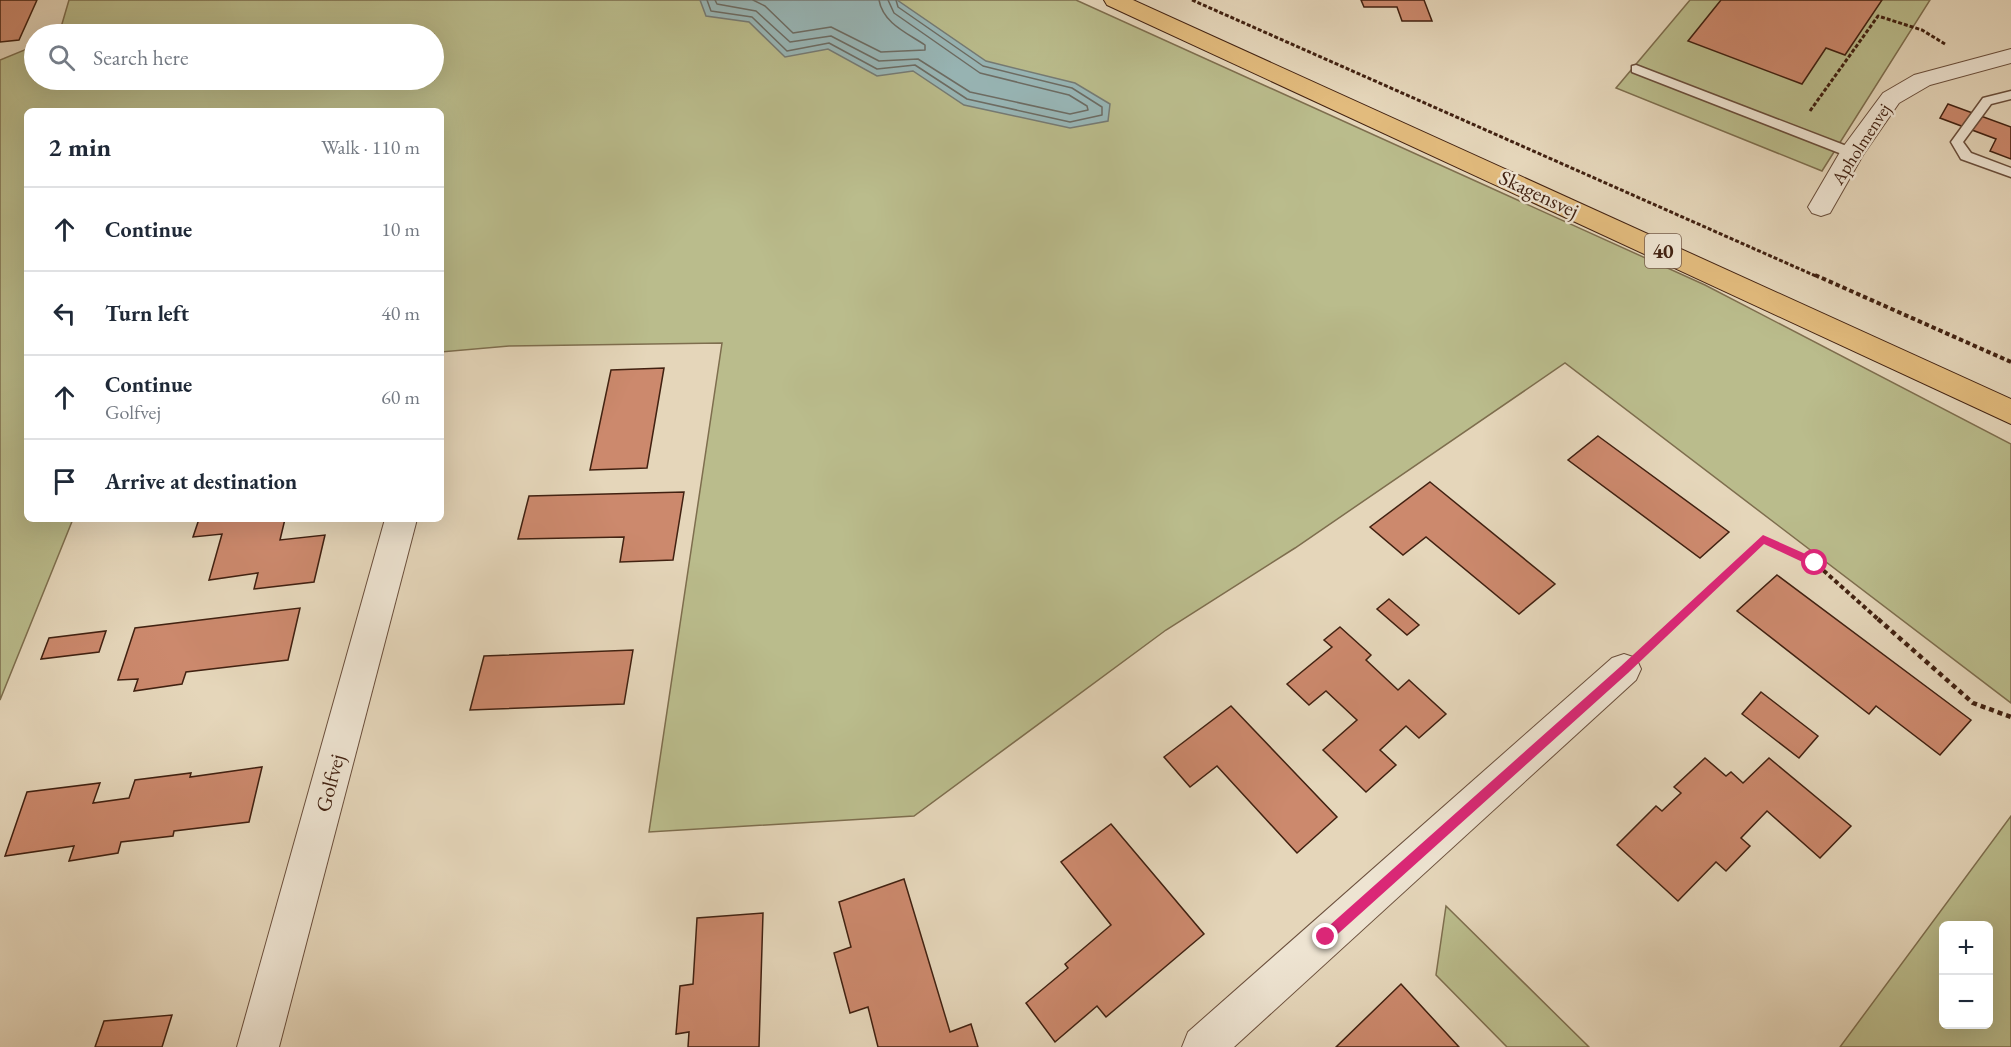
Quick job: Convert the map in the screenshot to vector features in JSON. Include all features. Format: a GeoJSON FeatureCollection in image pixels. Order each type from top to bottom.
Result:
{"type":"FeatureCollection","features":[{"type":"Feature","properties":{"kind":"main road","name":"Skagensvej"},"geometry":{"type":"LineString","coordinates":[[1115,0],[1376,118],[2011,412]]}},
{"type":"Feature","properties":{"kind":"main road","name":"Skagensvej"},"geometry":{"type":"LineString","coordinates":[[1962,390],[2011,417]]}},
{"type":"Feature","properties":{"kind":"street","name":"Apholmenvej"},"geometry":{"type":"LineString","coordinates":[[1821,207],[1852,153],[1891,98],[1922,80],[2011,56]]}},
{"type":"Feature","properties":{"kind":"street","name":"Golfvej"},"geometry":{"type":"LineString","coordinates":[[258,1047],[400,522]]}},
{"type":"Feature","properties":{"kind":"street"},"geometry":{"type":"LineString","coordinates":[[1203,1047],[1624,669]]}},
{"type":"Feature","properties":{"kind":"lane"},"geometry":{"type":"LineString","coordinates":[[1636,69],[1852,153]]}},
{"type":"Feature","properties":{"kind":"lane"},"geometry":{"type":"LineString","coordinates":[[2011,95],[1987,101],[1957,142],[1966,156],[2011,173]]}},
{"type":"Feature","properties":{"kind":"path"},"geometry":{"type":"LineString","coordinates":[[1191,0],[2011,362]]}},
{"type":"Feature","properties":{"kind":"path"},"geometry":{"type":"LineString","coordinates":[[1796,131],[1878,16],[1922,30],[1979,65]]}},
{"type":"Feature","properties":{"kind":"path"},"geometry":{"type":"LineString","coordinates":[[1624,669],[1763,539],[1815,563],[1973,703],[2011,717]]}},
{"type":"Feature","properties":{"kind":"green space"},"geometry":{"type":"Polygon","coordinates":[[[69,0],[1076,0],[1705,285],[2011,444],[2011,703],[1565,363],[1295,548],[1166,630],[914,816],[649,832],[722,343],[509,346],[444,352],[444,108],[24,108],[24,522],[72,522],[0,700],[0,60],[24,50],[24,90],[444,90],[444,24],[62,24],[69,0]]]}},
{"type":"Feature","properties":{"kind":"green space"},"geometry":{"type":"Polygon","coordinates":[[[1690,0],[1930,0],[1822,171],[1616,88],[1690,0]]]}},
{"type":"Feature","properties":{"kind":"green space"},"geometry":{"type":"Polygon","coordinates":[[[2011,816],[2011,1047],[1840,1047],[2011,816]]]}},
{"type":"Feature","properties":{"kind":"green space"},"geometry":{"type":"Polygon","coordinates":[[[1446,906],[1589,1047],[1507,1047],[1436,975],[1446,906]]]}},
{"type":"Feature","properties":{"kind":"water"},"geometry":{"type":"Polygon","coordinates":[[[700,0],[897,0],[986,61],[1075,83],[1110,104],[1108,121],[1070,128],[964,105],[913,71],[877,76],[828,49],[785,57],[749,22],[706,16],[700,0]]]}},
{"type":"Feature","properties":{"kind":"building"},"geometry":{"type":"Polygon","coordinates":[[[0,0],[37,0],[26,24],[24,24],[19,40],[0,42],[0,0]]]}},
{"type":"Feature","properties":{"kind":"building"},"geometry":{"type":"Polygon","coordinates":[[[1361,0],[1424,0],[1432,21],[1402,21],[1397,7],[1364,7],[1361,0]]]}},
{"type":"Feature","properties":{"kind":"building"},"geometry":{"type":"Polygon","coordinates":[[[1721,0],[1882,0],[1845,55],[1826,48],[1802,84],[1688,41],[1721,0]]]}},
{"type":"Feature","properties":{"kind":"building"},"geometry":{"type":"Polygon","coordinates":[[[1948,104],[2011,127],[2011,159],[1990,151],[1996,139],[1940,118],[1948,104]]]}},
{"type":"Feature","properties":{"kind":"building"},"geometry":{"type":"Polygon","coordinates":[[[664,368],[647,468],[590,470],[611,370],[664,368]]]}},
{"type":"Feature","properties":{"kind":"building"},"geometry":{"type":"Polygon","coordinates":[[[1598,436],[1729,532],[1700,558],[1568,460],[1598,436]]]}},
{"type":"Feature","properties":{"kind":"building"},"geometry":{"type":"Polygon","coordinates":[[[1430,482],[1555,584],[1519,614],[1426,537],[1403,555],[1370,527],[1430,482]]]}},
{"type":"Feature","properties":{"kind":"building"},"geometry":{"type":"Polygon","coordinates":[[[684,492],[673,560],[620,562],[624,537],[518,539],[529,496],[684,492]]]}},
{"type":"Feature","properties":{"kind":"building"},"geometry":{"type":"Polygon","coordinates":[[[198,522],[284,522],[280,540],[325,535],[314,582],[254,589],[258,573],[209,580],[222,534],[193,537],[198,522]]]}},
{"type":"Feature","properties":{"kind":"building"},"geometry":{"type":"Polygon","coordinates":[[[1777,575],[1971,720],[1940,755],[1876,706],[1869,714],[1737,611],[1777,575]]]}},
{"type":"Feature","properties":{"kind":"building"},"geometry":{"type":"Polygon","coordinates":[[[1389,599],[1419,625],[1407,635],[1377,609],[1389,599]]]}},
{"type":"Feature","properties":{"kind":"building"},"geometry":{"type":"Polygon","coordinates":[[[300,608],[288,660],[186,672],[182,684],[134,691],[138,679],[118,680],[135,628],[300,608]]]}},
{"type":"Feature","properties":{"kind":"building"},"geometry":{"type":"Polygon","coordinates":[[[1340,627],[1371,655],[1366,660],[1398,690],[1409,680],[1446,714],[1419,738],[1406,726],[1380,750],[1396,765],[1366,792],[1323,750],[1357,720],[1326,691],[1309,705],[1287,684],[1332,647],[1324,640],[1340,627]]]}},
{"type":"Feature","properties":{"kind":"building"},"geometry":{"type":"Polygon","coordinates":[[[106,631],[99,652],[41,659],[49,638],[106,631]]]}},
{"type":"Feature","properties":{"kind":"building"},"geometry":{"type":"Polygon","coordinates":[[[633,650],[624,704],[470,710],[484,656],[633,650]]]}},
{"type":"Feature","properties":{"kind":"building"},"geometry":{"type":"Polygon","coordinates":[[[1761,692],[1818,736],[1799,758],[1742,714],[1761,692]]]}},
{"type":"Feature","properties":{"kind":"building"},"geometry":{"type":"Polygon","coordinates":[[[1231,706],[1337,817],[1297,853],[1217,766],[1190,787],[1164,757],[1231,706]]]}},
{"type":"Feature","properties":{"kind":"building"},"geometry":{"type":"Polygon","coordinates":[[[1705,758],[1726,776],[1731,772],[1743,783],[1769,758],[1851,826],[1820,858],[1767,811],[1741,838],[1750,846],[1726,871],[1716,862],[1678,901],[1617,845],[1656,806],[1662,811],[1681,793],[1674,787],[1705,758]]]}},
{"type":"Feature","properties":{"kind":"building"},"geometry":{"type":"Polygon","coordinates":[[[262,767],[249,822],[174,831],[173,836],[121,842],[118,853],[69,861],[74,846],[5,856],[27,792],[100,783],[93,803],[129,798],[135,780],[191,773],[190,777],[262,767]]]}},
{"type":"Feature","properties":{"kind":"building"},"geometry":{"type":"Polygon","coordinates":[[[1111,824],[1204,934],[1106,1017],[1097,1006],[1055,1042],[1026,1003],[1068,968],[1065,964],[1111,925],[1061,862],[1111,824]]]}},
{"type":"Feature","properties":{"kind":"building"},"geometry":{"type":"Polygon","coordinates":[[[904,879],[950,1032],[971,1024],[978,1047],[878,1047],[868,1007],[850,1013],[834,953],[851,947],[839,902],[904,879]]]}},
{"type":"Feature","properties":{"kind":"building"},"geometry":{"type":"Polygon","coordinates":[[[763,913],[759,1047],[688,1047],[689,1032],[676,1034],[680,986],[693,984],[697,918],[763,913]]]}},
{"type":"Feature","properties":{"kind":"building"},"geometry":{"type":"Polygon","coordinates":[[[1401,984],[1459,1047],[1336,1047],[1401,984]]]}},
{"type":"Feature","properties":{"kind":"building"},"geometry":{"type":"Polygon","coordinates":[[[172,1015],[162,1047],[95,1047],[104,1021],[172,1015]]]}},
{"type":"Feature","properties":{"kind":"route"},"geometry":{"type":"LineString","coordinates":[[1326,937],[1624,669],[1763,539],[1815,563]]}}]}
